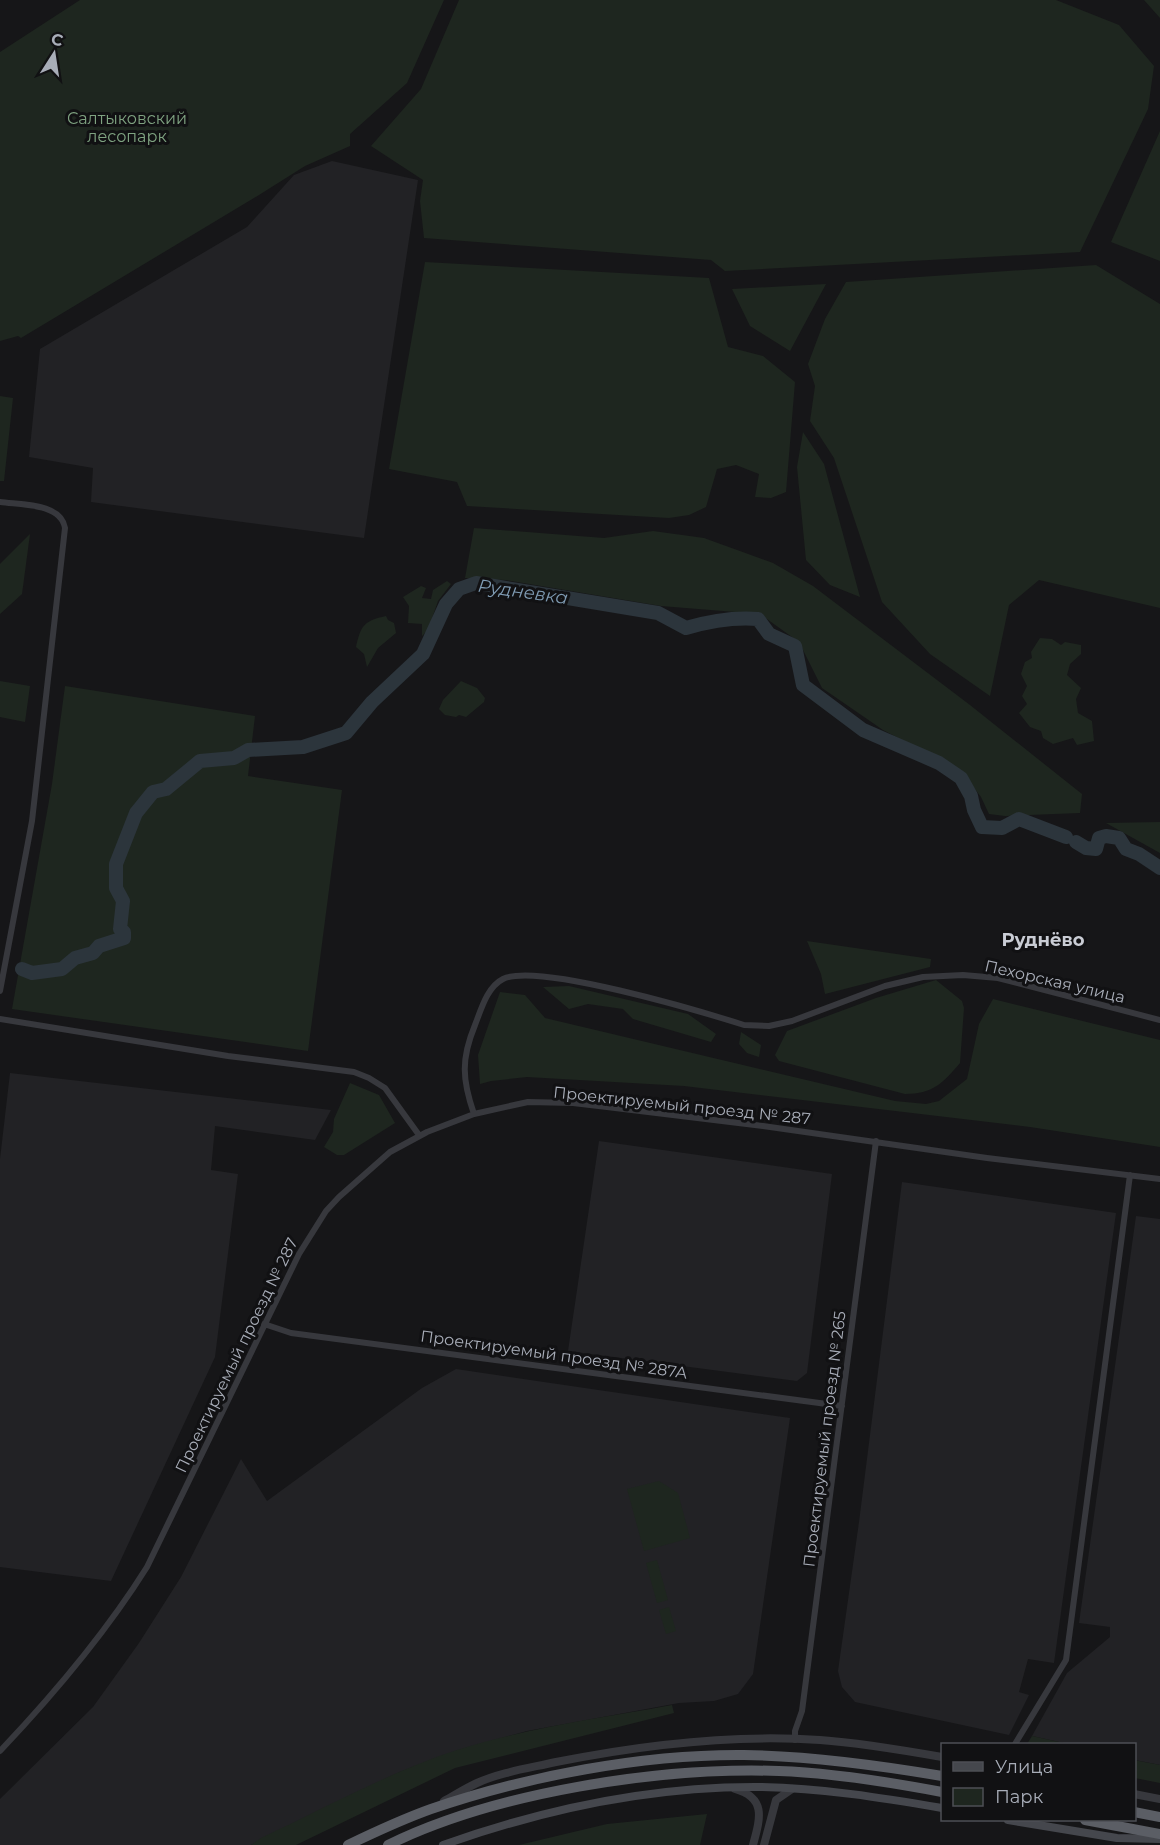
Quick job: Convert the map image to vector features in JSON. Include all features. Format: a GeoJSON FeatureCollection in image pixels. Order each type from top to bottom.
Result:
{"type":"FeatureCollection","features":[{"type":"Feature","properties":{"kind":"highway"},"geometry":{"type":"LineString","coordinates":[[348,1845],[430,1809],[490,1790],[574,1771],[687,1757],[743,1755],[803,1758],[875,1765],[941,1776]]}},
{"type":"Feature","properties":{"kind":"highway"},"geometry":{"type":"LineString","coordinates":[[388,1845],[490,1808],[548,1794],[658,1776],[780,1771],[941,1791]]}},
{"type":"Feature","properties":{"kind":"highway"},"geometry":{"type":"LineString","coordinates":[[1136,1812],[1160,1817]]}},
{"type":"Feature","properties":{"kind":"highway"},"geometry":{"type":"LineString","coordinates":[[1090,1821],[1160,1834]]}},
{"type":"Feature","properties":{"kind":"main road"},"geometry":{"type":"LineString","coordinates":[[443,1845],[509,1823],[567,1809],[648,1795],[731,1788],[843,1793],[941,1808]]}},
{"type":"Feature","properties":{"kind":"main road"},"geometry":{"type":"LineString","coordinates":[[1014,1821],[1117,1838],[1160,1839]]}},
{"type":"Feature","properties":{"kind":"street"},"geometry":{"type":"LineString","coordinates":[[0,502],[56,512],[64,520],[65,528],[32,821],[0,991]]}},
{"type":"Feature","properties":{"kind":"street","name":"Пехорская улица"},"geometry":{"type":"LineString","coordinates":[[474,1114],[464,1072],[466,1048],[491,990],[505,978],[515,976],[567,979],[744,1025],[769,1026],[805,1016],[885,986],[923,977],[963,975],[998,978],[1160,1020]]}},
{"type":"Feature","properties":{"kind":"street"},"geometry":{"type":"LineString","coordinates":[[0,1019],[226,1055],[354,1072],[385,1088],[419,1135]]}},
{"type":"Feature","properties":{"kind":"street","name":"Проектируемый проезд № 287"},"geometry":{"type":"LineString","coordinates":[[0,1750],[89,1651],[147,1566],[299,1254],[327,1211],[381,1159],[419,1135],[474,1114],[528,1102],[573,1103],[1160,1179]]}},
{"type":"Feature","properties":{"kind":"street","name":"Проектируемый проезд № 265"},"geometry":{"type":"LineString","coordinates":[[795,1740],[803,1699],[876,1141]]}},
{"type":"Feature","properties":{"kind":"street"},"geometry":{"type":"LineString","coordinates":[[1016,1743],[1065,1660],[1130,1175]]}},
{"type":"Feature","properties":{"kind":"street","name":"Проектируемый проезд № 287А"},"geometry":{"type":"LineString","coordinates":[[264,1324],[291,1333],[842,1406]]}},
{"type":"Feature","properties":{"kind":"street"},"geometry":{"type":"LineString","coordinates":[[430,1809],[477,1783],[503,1774],[598,1754],[698,1742],[755,1739],[819,1740],[877,1746],[941,1757]]}},
{"type":"Feature","properties":{"kind":"street"},"geometry":{"type":"LineString","coordinates":[[731,1788],[747,1792],[758,1805],[759,1813],[753,1845]]}},
{"type":"Feature","properties":{"kind":"street"},"geometry":{"type":"LineString","coordinates":[[764,1845],[776,1800],[792,1789]]}},
{"type":"Feature","properties":{"kind":"street"},"geometry":{"type":"LineString","coordinates":[[1136,1794],[1160,1799]]}},
{"type":"Feature","properties":{"kind":"shaded area"},"geometry":{"type":"Polygon","coordinates":[[[332,161],[418,180],[364,538],[91,502],[93,468],[29,457],[40,349],[247,227],[294,175],[332,161]]]}},
{"type":"Feature","properties":{"kind":"shaded area"},"geometry":{"type":"Polygon","coordinates":[[[10,1073],[331,1110],[315,1140],[215,1126],[211,1170],[238,1174],[215,1357],[111,1581],[0,1567],[0,1159],[10,1073]]]}},
{"type":"Feature","properties":{"kind":"shaded area"},"geometry":{"type":"Polygon","coordinates":[[[599,1141],[832,1174],[807,1373],[797,1381],[568,1351],[599,1141]]]}},
{"type":"Feature","properties":{"kind":"shaded area"},"geometry":{"type":"Polygon","coordinates":[[[902,1182],[1116,1213],[1054,1663],[1028,1659],[1019,1692],[1029,1695],[1009,1735],[855,1702],[842,1687],[838,1671],[902,1182]]]}},
{"type":"Feature","properties":{"kind":"shaded area"},"geometry":{"type":"Polygon","coordinates":[[[1136,1216],[1160,1219],[1160,1765],[1136,1760],[1136,1743],[1064,1743],[1032,1736],[1067,1673],[1110,1637],[1110,1627],[1079,1623],[1136,1216]]]}},
{"type":"Feature","properties":{"kind":"shaded area"},"geometry":{"type":"Polygon","coordinates":[[[456,1369],[790,1418],[753,1674],[738,1694],[714,1701],[679,1703],[527,1731],[456,1751],[400,1772],[251,1845],[0,1845],[0,1799],[93,1707],[139,1643],[181,1577],[241,1459],[267,1501],[422,1388],[456,1369]]]}},
{"type":"Feature","properties":{"kind":"green space","name":"Салтыковский лесопарк"},"geometry":{"type":"Polygon","coordinates":[[[80,0],[444,0],[407,83],[350,134],[350,146],[305,166],[21,338],[18,336],[0,341],[0,52],[80,0]]]}},
{"type":"Feature","properties":{"kind":"green space"},"geometry":{"type":"Polygon","coordinates":[[[459,0],[1056,0],[1119,25],[1154,66],[1148,109],[1080,252],[725,271],[711,260],[424,238],[420,201],[423,180],[371,146],[421,89],[459,0]]]}},
{"type":"Feature","properties":{"kind":"green space"},"geometry":{"type":"Polygon","coordinates":[[[1144,0],[1160,0],[1160,18],[1144,0]]]}},
{"type":"Feature","properties":{"kind":"green space"},"geometry":{"type":"Polygon","coordinates":[[[1160,131],[1160,261],[1111,242],[1160,131]]]}},
{"type":"Feature","properties":{"kind":"green space"},"geometry":{"type":"Polygon","coordinates":[[[425,262],[709,278],[728,347],[763,356],[795,382],[786,492],[771,498],[755,497],[759,474],[736,465],[717,469],[706,507],[689,515],[669,518],[467,506],[457,482],[389,469],[425,262]]]}},
{"type":"Feature","properties":{"kind":"green space"},"geometry":{"type":"Polygon","coordinates":[[[1096,265],[1160,304],[1160,608],[1039,580],[1009,605],[990,696],[930,654],[882,602],[834,458],[810,421],[815,386],[808,364],[825,319],[846,282],[1096,265]]]}},
{"type":"Feature","properties":{"kind":"green space"},"geometry":{"type":"Polygon","coordinates":[[[826,284],[790,351],[750,326],[732,289],[826,284]]]}},
{"type":"Feature","properties":{"kind":"green space"},"geometry":{"type":"Polygon","coordinates":[[[0,396],[13,398],[4,481],[0,481],[0,396]]]}},
{"type":"Feature","properties":{"kind":"green space"},"geometry":{"type":"Polygon","coordinates":[[[803,432],[824,464],[860,597],[830,585],[806,560],[797,467],[803,432]]]}},
{"type":"Feature","properties":{"kind":"green space"},"geometry":{"type":"Polygon","coordinates":[[[474,528],[604,538],[653,531],[704,538],[773,563],[813,586],[970,705],[1082,794],[1080,813],[1005,816],[989,814],[981,797],[961,771],[883,730],[822,688],[799,642],[760,614],[661,606],[505,580],[465,578],[474,528]]]}},
{"type":"Feature","properties":{"kind":"green space"},"geometry":{"type":"Polygon","coordinates":[[[30,534],[22,594],[0,614],[0,564],[30,534]]]}},
{"type":"Feature","properties":{"kind":"green space"},"geometry":{"type":"Polygon","coordinates":[[[447,581],[451,584],[438,601],[428,630],[422,636],[422,624],[408,623],[409,606],[403,597],[421,586],[426,588],[422,598],[431,599],[433,590],[447,581]]]}},
{"type":"Feature","properties":{"kind":"green space"},"geometry":{"type":"Polygon","coordinates":[[[386,616],[394,623],[396,633],[378,648],[367,667],[364,654],[356,647],[360,634],[368,622],[386,616]]]}},
{"type":"Feature","properties":{"kind":"green space"},"geometry":{"type":"Polygon","coordinates":[[[1040,638],[1052,639],[1061,645],[1065,642],[1081,645],[1081,654],[1070,664],[1067,675],[1081,688],[1076,699],[1078,713],[1092,721],[1094,741],[1077,745],[1073,738],[1053,744],[1043,738],[1041,731],[1030,727],[1019,713],[1027,704],[1022,696],[1027,686],[1021,674],[1025,662],[1032,658],[1031,652],[1040,638]]]}},
{"type":"Feature","properties":{"kind":"green space"},"geometry":{"type":"Polygon","coordinates":[[[0,681],[30,686],[25,722],[0,717],[0,681]]]}},
{"type":"Feature","properties":{"kind":"green space"},"geometry":{"type":"Polygon","coordinates":[[[461,681],[477,688],[485,698],[484,702],[466,717],[445,715],[439,709],[443,700],[461,681]]]}},
{"type":"Feature","properties":{"kind":"green space"},"geometry":{"type":"Polygon","coordinates":[[[65,686],[255,716],[248,776],[342,790],[308,1051],[12,1009],[52,784],[65,686]]]}},
{"type":"Feature","properties":{"kind":"green space"},"geometry":{"type":"Polygon","coordinates":[[[1160,822],[1160,853],[1106,823],[1160,822]]]}},
{"type":"Feature","properties":{"kind":"green space"},"geometry":{"type":"Polygon","coordinates":[[[807,941],[931,959],[930,967],[825,994],[821,974],[807,941]]]}},
{"type":"Feature","properties":{"kind":"green space"},"geometry":{"type":"Polygon","coordinates":[[[936,980],[962,1001],[964,1008],[960,1063],[937,1086],[923,1092],[905,1094],[779,1061],[775,1055],[787,1031],[876,998],[936,980]]]}},
{"type":"Feature","properties":{"kind":"green space"},"geometry":{"type":"Polygon","coordinates":[[[569,986],[688,1014],[716,1034],[711,1042],[633,1019],[623,1009],[588,1004],[569,1009],[543,987],[569,986]]]}},
{"type":"Feature","properties":{"kind":"green space"},"geometry":{"type":"Polygon","coordinates":[[[500,992],[525,995],[545,1018],[895,1101],[926,1104],[939,1101],[967,1079],[979,1024],[993,999],[1160,1040],[1160,1147],[1030,1127],[684,1086],[527,1077],[480,1084],[478,1055],[500,992]]]}},
{"type":"Feature","properties":{"kind":"green space"},"geometry":{"type":"Polygon","coordinates":[[[741,1032],[761,1045],[759,1057],[747,1053],[739,1044],[741,1032]]]}},
{"type":"Feature","properties":{"kind":"green space"},"geometry":{"type":"Polygon","coordinates":[[[350,1083],[379,1095],[395,1123],[344,1155],[337,1155],[324,1147],[333,1132],[334,1119],[350,1083]]]}},
{"type":"Feature","properties":{"kind":"green space"},"geometry":{"type":"Polygon","coordinates":[[[659,1481],[678,1493],[690,1538],[644,1551],[627,1489],[659,1481]]]}},
{"type":"Feature","properties":{"kind":"green space"},"geometry":{"type":"Polygon","coordinates":[[[657,1560],[668,1600],[657,1603],[646,1563],[657,1560]]]}},
{"type":"Feature","properties":{"kind":"green space"},"geometry":{"type":"Polygon","coordinates":[[[669,1607],[676,1631],[666,1634],[659,1610],[669,1607]]]}},
{"type":"Feature","properties":{"kind":"green space"},"geometry":{"type":"Polygon","coordinates":[[[672,1705],[674,1713],[455,1768],[296,1845],[251,1845],[261,1838],[382,1780],[457,1750],[537,1730],[672,1705]]]}},
{"type":"Feature","properties":{"kind":"green space"},"geometry":{"type":"Polygon","coordinates":[[[1032,1736],[1064,1743],[1028,1743],[1032,1736]]]}},
{"type":"Feature","properties":{"kind":"green space"},"geometry":{"type":"Polygon","coordinates":[[[1136,1760],[1160,1765],[1160,1783],[1136,1778],[1136,1760]]]}},
{"type":"Feature","properties":{"kind":"green space"},"geometry":{"type":"Polygon","coordinates":[[[707,1814],[700,1845],[519,1845],[607,1824],[707,1814]]]}},
{"type":"Feature","properties":{"kind":"waterway","name":"Рудневка"},"geometry":{"type":"LineString","coordinates":[[22,969],[32,973],[62,969],[75,958],[93,953],[99,946],[124,938],[124,932],[120,929],[123,901],[116,888],[116,864],[136,813],[153,792],[166,789],[200,761],[234,758],[248,750],[303,747],[346,733],[372,702],[423,654],[446,604],[459,589],[476,583],[658,613],[686,628],[722,620],[758,619],[769,634],[795,646],[803,685],[863,730],[939,763],[961,778],[971,796],[974,810],[982,827],[1002,828],[1019,819],[1066,837]]}},
{"type":"Feature","properties":{"kind":"waterway","name":"Рудневка"},"geometry":{"type":"LineString","coordinates":[[1076,842],[1086,848],[1096,849],[1099,838],[1106,836],[1119,838],[1126,849],[1139,854],[1160,868]]}},
{"type":"Feature","properties":{"kind":"district","name":"Руднёво"},"geometry":{"type":"Point","coordinates":[1043,940]}}]}
